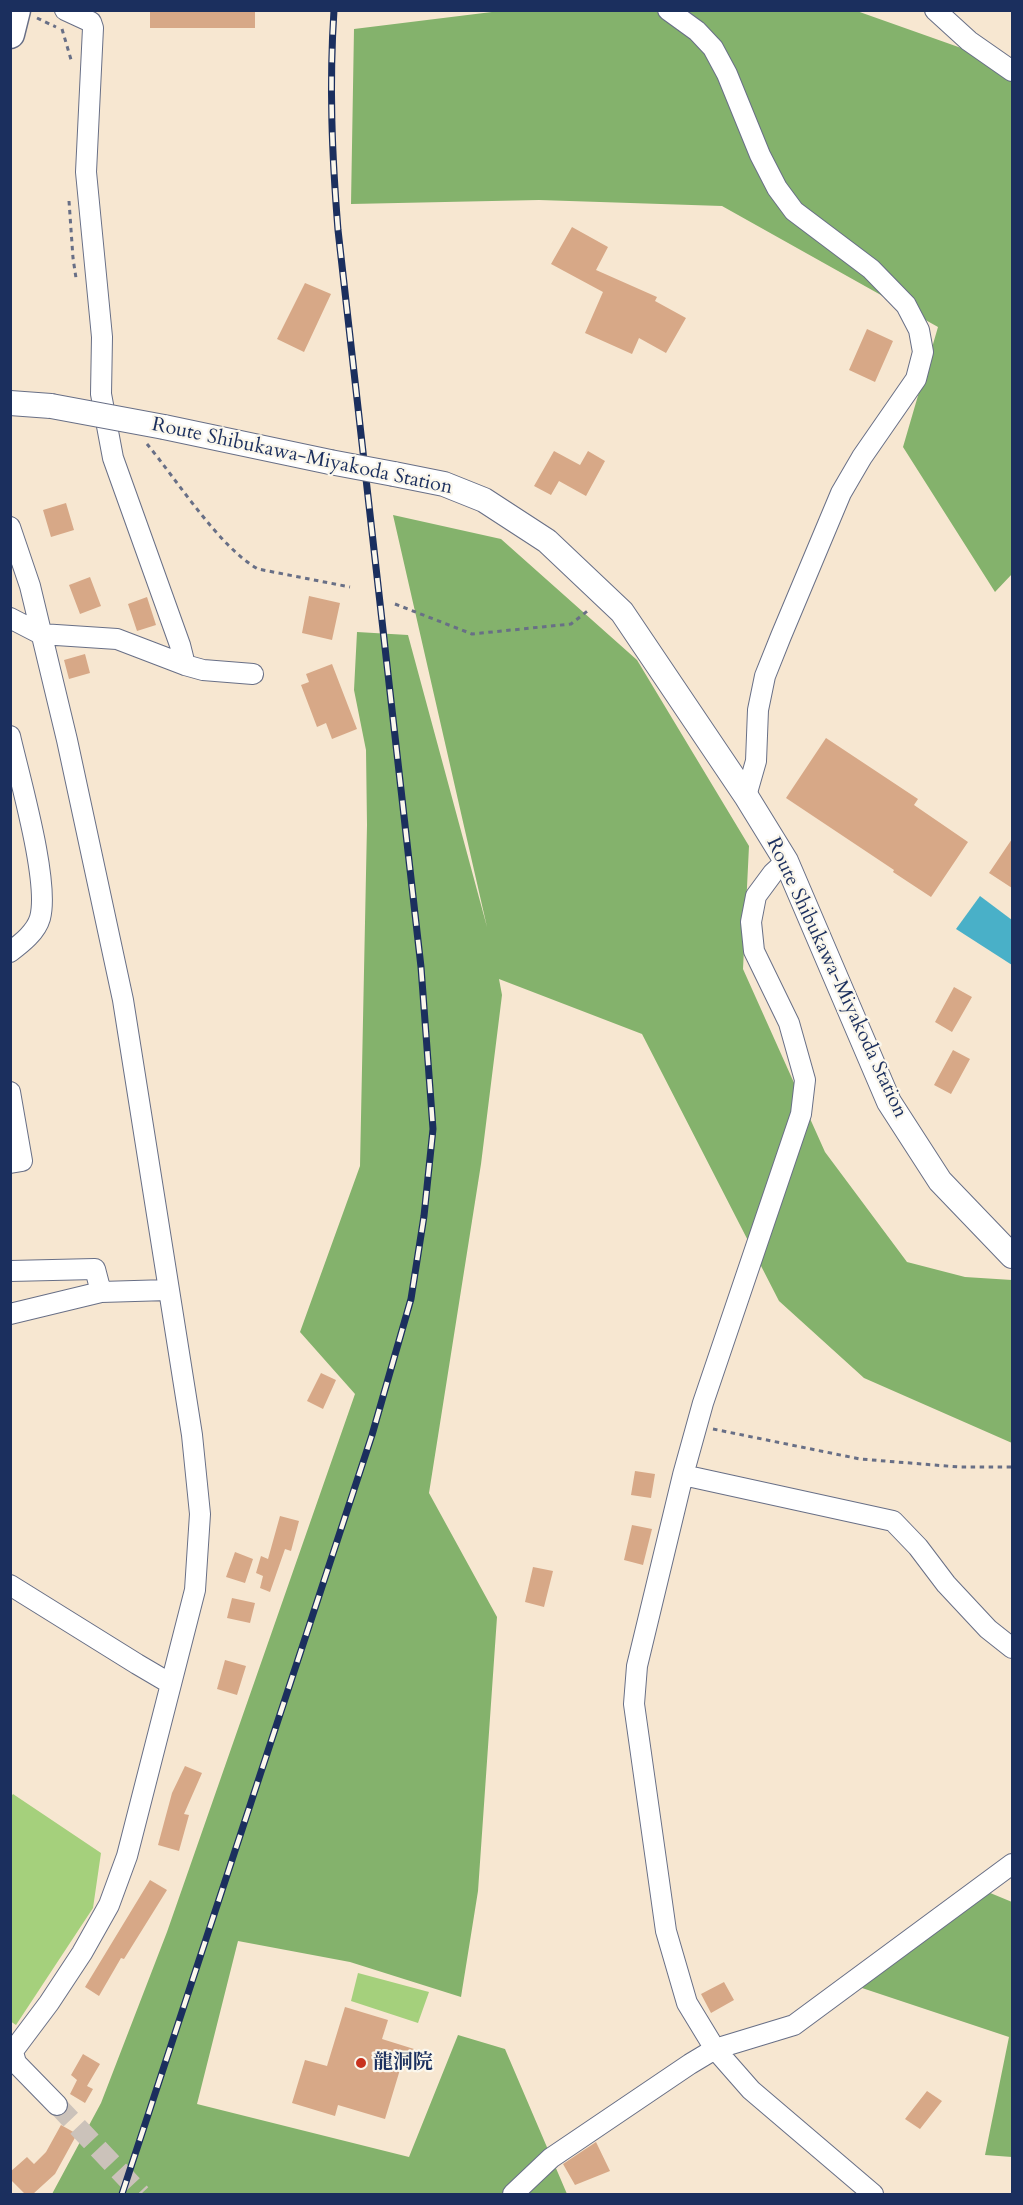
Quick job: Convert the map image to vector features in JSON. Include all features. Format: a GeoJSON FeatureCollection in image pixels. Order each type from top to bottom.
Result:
{"type":"FeatureCollection","features":[{"type":"Feature","properties":{"kind":"highway"},"geometry":{"type":"LineString","coordinates":[[10,34],[16,10]]}},
{"type":"Feature","properties":{"kind":"main road","name":"Route Shibukawa-Miyakoda Station"},"geometry":{"type":"LineString","coordinates":[[10,404],[51,406],[444,484],[484,500],[547,541],[622,612],[746,796],[786,861],[889,1102],[940,1181],[1012,1256]]}},
{"type":"Feature","properties":{"kind":"street"},"geometry":{"type":"LineString","coordinates":[[65,10],[91,22],[93,28],[86,172],[101,326],[101,394],[113,458],[180,645],[185,665]]}},
{"type":"Feature","properties":{"kind":"street"},"geometry":{"type":"LineString","coordinates":[[935,10],[969,41],[1012,71]]}},
{"type":"Feature","properties":{"kind":"street"},"geometry":{"type":"LineString","coordinates":[[673,13],[697,31],[713,48],[727,74],[760,155],[777,189],[794,211],[871,269],[906,305],[919,330],[923,352],[916,379],[862,457],[841,493],[765,676],[758,710],[756,761],[746,796]]}},
{"type":"Feature","properties":{"kind":"street"},"geometry":{"type":"LineString","coordinates":[[10,527],[30,586],[92,846],[123,1000],[192,1435],[200,1514],[195,1590],[127,1856],[109,1905],[76,1961],[11,2053],[16,2063],[57,2105]]}},
{"type":"Feature","properties":{"kind":"street"},"geometry":{"type":"LineString","coordinates":[[10,618],[41,634],[117,639],[204,670],[253,674]]}},
{"type":"Feature","properties":{"kind":"street"},"geometry":{"type":"LineString","coordinates":[[10,736],[34,845],[41,889],[40,918],[27,940],[10,952]]}},
{"type":"Feature","properties":{"kind":"street"},"geometry":{"type":"LineString","coordinates":[[786,861],[772,873],[756,896],[751,922],[754,951],[789,1023],[805,1080],[801,1114],[697,1425],[637,1666],[634,1704],[666,1931],[687,2003],[715,2049],[752,2090],[873,2194]]}},
{"type":"Feature","properties":{"kind":"street"},"geometry":{"type":"LineString","coordinates":[[10,1092],[22,1161],[10,1163]]}},
{"type":"Feature","properties":{"kind":"street"},"geometry":{"type":"LineString","coordinates":[[10,1271],[95,1269],[101,1292]]}},
{"type":"Feature","properties":{"kind":"street"},"geometry":{"type":"LineString","coordinates":[[10,1314],[101,1292],[168,1290]]}},
{"type":"Feature","properties":{"kind":"street"},"geometry":{"type":"LineString","coordinates":[[683,1475],[893,1521],[918,1547],[946,1584],[988,1629],[1012,1648]]}},
{"type":"Feature","properties":{"kind":"street"},"geometry":{"type":"LineString","coordinates":[[10,1585],[171,1684]]}},
{"type":"Feature","properties":{"kind":"street"},"geometry":{"type":"LineString","coordinates":[[513,2194],[551,2158],[715,2049],[794,2025],[1012,1864]]}},
{"type":"Feature","properties":{"kind":"path"},"geometry":{"type":"LineString","coordinates":[[145,442],[210,524],[244,561],[258,569],[350,587]]}},
{"type":"Feature","properties":{"kind":"path"},"geometry":{"type":"LineString","coordinates":[[395,604],[472,634],[571,624],[591,608],[622,612]]}},
{"type":"Feature","properties":{"kind":"path"},"geometry":{"type":"LineString","coordinates":[[697,1425],[860,1459],[959,1467],[1012,1467]]}},
{"type":"Feature","properties":{"kind":"green space"},"geometry":{"type":"Polygon","coordinates":[[[508,10],[854,10],[1012,66],[1012,574],[995,592],[903,447],[938,327],[722,206],[539,200],[351,204],[354,29],[508,10]]]}},
{"type":"Feature","properties":{"kind":"green space"},"geometry":{"type":"Polygon","coordinates":[[[393,515],[501,539],[637,660],[749,846],[743,969],[825,1152],[907,1262],[965,1277],[1012,1280],[1012,1443],[864,1378],[779,1301],[642,1034],[499,979],[502,995],[481,1164],[429,1493],[497,1617],[478,1891],[461,1997],[350,1962],[238,1941],[197,2104],[409,2157],[458,2035],[505,2049],[567,2194],[52,2194],[101,2103],[167,1932],[355,1394],[300,1332],[360,1166],[367,825],[366,750],[354,690],[357,632],[408,635],[487,927],[393,515]]]}},
{"type":"Feature","properties":{"kind":"green space"},"geometry":{"type":"Polygon","coordinates":[[[13,1794],[101,1853],[93,1908],[16,2025],[10,2021],[10,1798],[13,1794]]]}},
{"type":"Feature","properties":{"kind":"green space"},"geometry":{"type":"Polygon","coordinates":[[[971,1885],[1012,1902],[1012,2157],[985,2155],[1009,2037],[853,1985],[971,1885]]]}},
{"type":"Feature","properties":{"kind":"green space"},"geometry":{"type":"Polygon","coordinates":[[[358,1973],[429,1992],[418,2023],[351,2001],[358,1973]]]}},
{"type":"Feature","properties":{"kind":"water"},"geometry":{"type":"Polygon","coordinates":[[[980,896],[1012,920],[1012,965],[956,929],[980,896]]]}},
{"type":"Feature","properties":{"kind":"building"},"geometry":{"type":"Polygon","coordinates":[[[150,10],[255,10],[255,28],[150,28],[150,10]]]}},
{"type":"Feature","properties":{"kind":"building"},"geometry":{"type":"Polygon","coordinates":[[[572,227],[608,247],[596,270],[657,297],[655,301],[686,318],[666,353],[639,338],[632,354],[585,333],[603,292],[551,264],[572,227]]]}},
{"type":"Feature","properties":{"kind":"building"},"geometry":{"type":"Polygon","coordinates":[[[305,283],[331,294],[304,352],[277,339],[305,283]]]}},
{"type":"Feature","properties":{"kind":"building"},"geometry":{"type":"Polygon","coordinates":[[[867,329],[893,341],[875,382],[849,370],[867,329]]]}},
{"type":"Feature","properties":{"kind":"building"},"geometry":{"type":"Polygon","coordinates":[[[554,451],[580,465],[588,451],[605,461],[586,496],[559,481],[551,495],[534,486],[554,451]]]}},
{"type":"Feature","properties":{"kind":"building"},"geometry":{"type":"Polygon","coordinates":[[[66,503],[74,530],[51,537],[43,510],[66,503]]]}},
{"type":"Feature","properties":{"kind":"building"},"geometry":{"type":"Polygon","coordinates":[[[90,577],[101,606],[80,614],[69,585],[90,577]]]}},
{"type":"Feature","properties":{"kind":"building"},"geometry":{"type":"Polygon","coordinates":[[[309,596],[340,603],[332,640],[302,633],[309,596]]]}},
{"type":"Feature","properties":{"kind":"building"},"geometry":{"type":"Polygon","coordinates":[[[147,597],[156,625],[137,631],[128,604],[147,597]]]}},
{"type":"Feature","properties":{"kind":"building"},"geometry":{"type":"Polygon","coordinates":[[[85,654],[90,673],[69,679],[64,660],[85,654]]]}},
{"type":"Feature","properties":{"kind":"building"},"geometry":{"type":"Polygon","coordinates":[[[332,664],[357,729],[332,739],[326,723],[317,727],[301,685],[309,682],[306,674],[332,664]]]}},
{"type":"Feature","properties":{"kind":"building"},"geometry":{"type":"Polygon","coordinates":[[[826,738],[918,799],[914,805],[968,842],[931,897],[786,798],[826,738]]]}},
{"type":"Feature","properties":{"kind":"building"},"geometry":{"type":"Polygon","coordinates":[[[1012,839],[1012,888],[989,873],[1012,839]]]}},
{"type":"Feature","properties":{"kind":"building"},"geometry":{"type":"Polygon","coordinates":[[[954,987],[972,997],[952,1032],[935,1022],[954,987]]]}},
{"type":"Feature","properties":{"kind":"building"},"geometry":{"type":"Polygon","coordinates":[[[953,1050],[970,1059],[951,1094],[934,1085],[953,1050]]]}},
{"type":"Feature","properties":{"kind":"building"},"geometry":{"type":"Polygon","coordinates":[[[321,1373],[336,1380],[323,1409],[307,1401],[321,1373]]]}},
{"type":"Feature","properties":{"kind":"building"},"geometry":{"type":"Polygon","coordinates":[[[635,1471],[655,1474],[651,1498],[631,1495],[635,1471]]]}},
{"type":"Feature","properties":{"kind":"building"},"geometry":{"type":"Polygon","coordinates":[[[280,1516],[299,1521],[291,1551],[285,1549],[270,1592],[260,1588],[263,1576],[256,1573],[261,1556],[268,1559],[280,1516]]]}},
{"type":"Feature","properties":{"kind":"building"},"geometry":{"type":"Polygon","coordinates":[[[632,1525],[652,1529],[643,1565],[624,1560],[632,1525]]]}},
{"type":"Feature","properties":{"kind":"building"},"geometry":{"type":"Polygon","coordinates":[[[235,1552],[253,1559],[245,1583],[226,1577],[235,1552]]]}},
{"type":"Feature","properties":{"kind":"building"},"geometry":{"type":"Polygon","coordinates":[[[533,1567],[553,1571],[544,1607],[525,1602],[533,1567]]]}},
{"type":"Feature","properties":{"kind":"building"},"geometry":{"type":"Polygon","coordinates":[[[232,1598],[255,1603],[250,1623],[227,1618],[232,1598]]]}},
{"type":"Feature","properties":{"kind":"building"},"geometry":{"type":"Polygon","coordinates":[[[225,1660],[246,1666],[237,1695],[217,1689],[225,1660]]]}},
{"type":"Feature","properties":{"kind":"building"},"geometry":{"type":"Polygon","coordinates":[[[185,1766],[202,1773],[184,1814],[189,1815],[179,1851],[158,1845],[172,1793],[185,1766]]]}},
{"type":"Feature","properties":{"kind":"building"},"geometry":{"type":"Polygon","coordinates":[[[150,1880],[167,1890],[124,1959],[121,1958],[99,1996],[85,1987],[150,1880]]]}},
{"type":"Feature","properties":{"kind":"building"},"geometry":{"type":"Polygon","coordinates":[[[724,1982],[734,2000],[711,2013],[701,1994],[724,1982]]]}},
{"type":"Feature","properties":{"kind":"building","name":"龍洞院"},"geometry":{"type":"Polygon","coordinates":[[[345,2007],[388,2020],[382,2039],[414,2049],[409,2065],[402,2063],[385,2119],[338,2105],[335,2116],[292,2103],[305,2060],[327,2066],[345,2007]]]}},
{"type":"Feature","properties":{"kind":"building"},"geometry":{"type":"Polygon","coordinates":[[[83,2054],[100,2064],[87,2086],[93,2089],[85,2103],[70,2094],[77,2080],[71,2075],[83,2054]]]}},
{"type":"Feature","properties":{"kind":"building"},"geometry":{"type":"Polygon","coordinates":[[[927,2091],[942,2101],[920,2129],[905,2119],[927,2091]]]}},
{"type":"Feature","properties":{"kind":"building"},"geometry":{"type":"Polygon","coordinates":[[[61,2125],[77,2134],[55,2174],[33,2194],[25,2194],[10,2179],[10,2172],[27,2157],[34,2164],[46,2152],[61,2125]]]}},
{"type":"Feature","properties":{"kind":"building"},"geometry":{"type":"Polygon","coordinates":[[[596,2142],[610,2171],[575,2185],[563,2164],[596,2142]]]}},
{"type":"Feature","properties":{"kind":"tunnel"},"geometry":{"type":"LineString","coordinates":[[57,2105],[141,2194]]}},
{"type":"Feature","properties":{"kind":"railway"},"geometry":{"type":"LineString","coordinates":[[122,2194],[372,1435],[411,1299],[424,1216],[433,1129],[421,967],[338,230],[332,120],[334,10]]}},
{"type":"Feature","properties":{"kind":"place","name":"龍洞院"},"geometry":{"type":"Point","coordinates":[361,2063]}}]}
